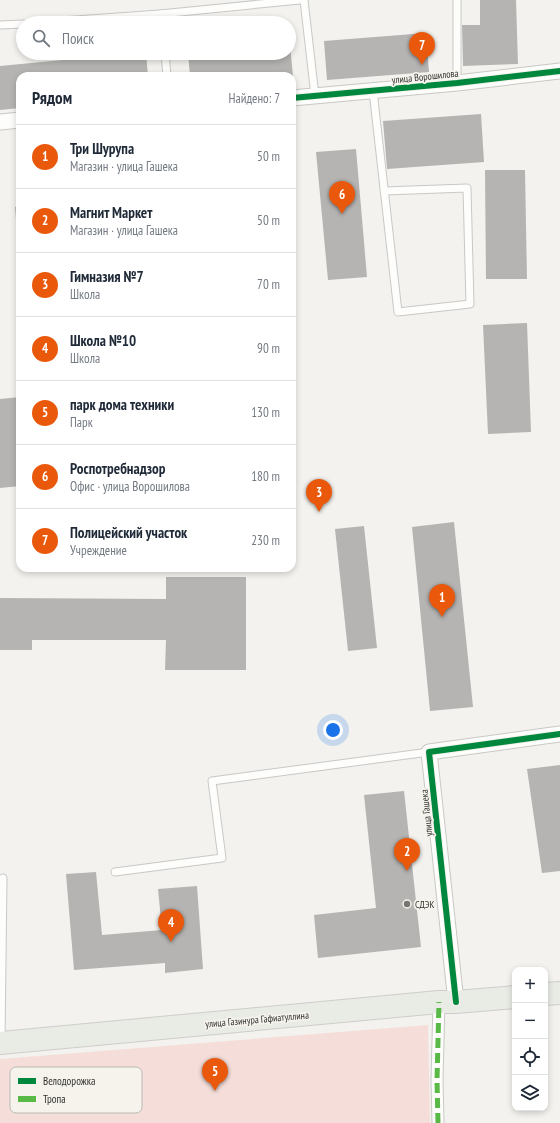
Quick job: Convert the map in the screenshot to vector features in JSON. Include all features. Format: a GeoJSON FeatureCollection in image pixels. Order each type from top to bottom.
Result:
{"type":"FeatureCollection","features":[{"type":"Feature","properties":{"kind":"main road"},"geometry":{"type":"LineString","coordinates":[[548,994],[560,993]]}},
{"type":"Feature","properties":{"kind":"main road","name":"улица Газинура Гафиатуллина"},"geometry":{"type":"LineString","coordinates":[[1,1043],[512,997]]}},
{"type":"Feature","properties":{"kind":"street","name":"улица Ворошилова"},"geometry":{"type":"LineString","coordinates":[[296,98],[373,92],[560,70]]}},
{"type":"Feature","properties":{"kind":"street"},"geometry":{"type":"LineString","coordinates":[[0,122],[16,120]]}},
{"type":"Feature","properties":{"kind":"street"},"geometry":{"type":"LineString","coordinates":[[429,752],[560,734]]}},
{"type":"Feature","properties":{"kind":"street","name":"улица Гашека"},"geometry":{"type":"LineString","coordinates":[[429,752],[448,1002]]}},
{"type":"Feature","properties":{"kind":"street"},"geometry":{"type":"LineString","coordinates":[[438,1123],[437,1080],[448,1002]]}},
{"type":"Feature","properties":{"kind":"lane"},"geometry":{"type":"LineString","coordinates":[[132,16],[300,0]]}},
{"type":"Feature","properties":{"kind":"lane"},"geometry":{"type":"LineString","coordinates":[[304,0],[315,96]]}},
{"type":"Feature","properties":{"kind":"lane"},"geometry":{"type":"LineString","coordinates":[[457,0],[457,83]]}},
{"type":"Feature","properties":{"kind":"lane"},"geometry":{"type":"LineString","coordinates":[[0,25],[16,24]]}},
{"type":"Feature","properties":{"kind":"lane"},"geometry":{"type":"LineString","coordinates":[[165,60],[167,72]]}},
{"type":"Feature","properties":{"kind":"lane"},"geometry":{"type":"LineString","coordinates":[[373,92],[384,191],[398,312],[470,304],[467,188],[384,191]]}},
{"type":"Feature","properties":{"kind":"lane"},"geometry":{"type":"LineString","coordinates":[[115,872],[222,858],[212,781],[429,752]]}},
{"type":"Feature","properties":{"kind":"lane"},"geometry":{"type":"LineString","coordinates":[[1,1043],[3,878]]}},
{"type":"Feature","properties":{"kind":"shaded area"},"geometry":{"type":"Polygon","coordinates":[[[428,1025],[430,1123],[0,1123],[0,1059],[428,1025]]]}},
{"type":"Feature","properties":{"kind":"building"},"geometry":{"type":"Polygon","coordinates":[[[480,0],[516,0],[518,64],[463,66],[462,25],[480,25],[480,0]]]}},
{"type":"Feature","properties":{"kind":"building"},"geometry":{"type":"Polygon","coordinates":[[[426,33],[429,72],[327,80],[324,41],[426,33]]]}},
{"type":"Feature","properties":{"kind":"building"},"geometry":{"type":"Polygon","coordinates":[[[63,60],[147,60],[148,72],[16,72],[16,108],[0,110],[0,66],[63,60]]]}},
{"type":"Feature","properties":{"kind":"building"},"geometry":{"type":"Polygon","coordinates":[[[189,60],[291,60],[293,72],[190,72],[189,60]]]}},
{"type":"Feature","properties":{"kind":"building"},"geometry":{"type":"Polygon","coordinates":[[[481,114],[484,162],[387,169],[383,121],[481,114]]]}},
{"type":"Feature","properties":{"kind":"building"},"geometry":{"type":"Polygon","coordinates":[[[356,149],[367,277],[328,280],[316,152],[356,149]]]}},
{"type":"Feature","properties":{"kind":"building"},"geometry":{"type":"Polygon","coordinates":[[[485,170],[525,170],[527,279],[486,279],[485,170]]]}},
{"type":"Feature","properties":{"kind":"building"},"geometry":{"type":"Polygon","coordinates":[[[527,323],[531,432],[488,434],[483,325],[527,323]]]}},
{"type":"Feature","properties":{"kind":"building"},"geometry":{"type":"Polygon","coordinates":[[[16,397],[16,486],[0,488],[0,399],[16,397]]]}},
{"type":"Feature","properties":{"kind":"building"},"geometry":{"type":"Polygon","coordinates":[[[454,522],[473,707],[430,711],[412,527],[454,522]]]}},
{"type":"Feature","properties":{"kind":"building"},"geometry":{"type":"Polygon","coordinates":[[[364,526],[377,648],[348,651],[335,529],[364,526]]]}},
{"type":"Feature","properties":{"kind":"building"},"geometry":{"type":"Polygon","coordinates":[[[166,577],[246,577],[246,670],[165,670],[166,640],[32,640],[32,650],[0,650],[0,598],[166,599],[166,577]]]}},
{"type":"Feature","properties":{"kind":"building"},"geometry":{"type":"Polygon","coordinates":[[[560,765],[560,871],[542,873],[527,769],[560,765]]]}},
{"type":"Feature","properties":{"kind":"building"},"geometry":{"type":"Polygon","coordinates":[[[404,791],[421,947],[318,958],[314,915],[376,908],[364,795],[404,791]]]}},
{"type":"Feature","properties":{"kind":"building"},"geometry":{"type":"Polygon","coordinates":[[[96,872],[102,935],[162,930],[158,889],[197,886],[203,969],[165,973],[165,963],[74,970],[66,874],[96,872]]]}},
{"type":"Feature","properties":{"kind":"marked path"},"geometry":{"type":"LineString","coordinates":[[438,1123],[437,1080],[439,1002]]}},
{"type":"Feature","properties":{"kind":"cycle path"},"geometry":{"type":"LineString","coordinates":[[296,98],[457,83],[560,71]]}},
{"type":"Feature","properties":{"kind":"cycle path"},"geometry":{"type":"LineString","coordinates":[[456,1002],[429,752],[560,734]]}},
{"type":"Feature","properties":{"kind":"place","name":"Полицейский участок"},"geometry":{"type":"Point","coordinates":[422,65]}},
{"type":"Feature","properties":{"kind":"place","name":"Роспотребнадзор"},"geometry":{"type":"Point","coordinates":[342,214]}},
{"type":"Feature","properties":{"kind":"place","name":"Гимназия №7"},"geometry":{"type":"Point","coordinates":[319,512]}},
{"type":"Feature","properties":{"kind":"place","name":"Три Шурупа"},"geometry":{"type":"Point","coordinates":[442,617]}},
{"type":"Feature","properties":{"kind":"place","name":"Магнит Маркет"},"geometry":{"type":"Point","coordinates":[407,871]}},
{"type":"Feature","properties":{"kind":"place","name":"СДЭК"},"geometry":{"type":"Point","coordinates":[407,904]}},
{"type":"Feature","properties":{"kind":"place","name":"Школа №10"},"geometry":{"type":"Point","coordinates":[171,942]}},
{"type":"Feature","properties":{"kind":"place","name":"парк дома техники"},"geometry":{"type":"Point","coordinates":[215,1091]}}]}
